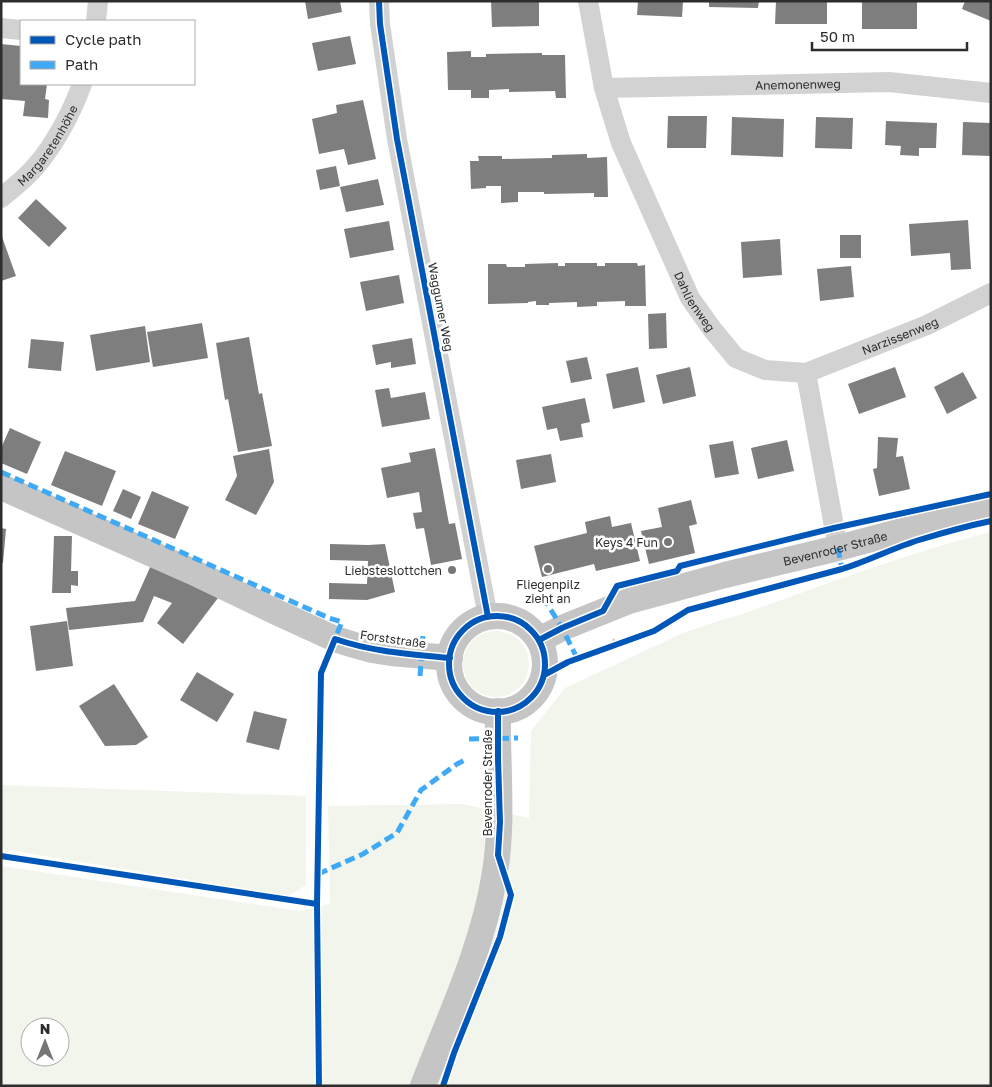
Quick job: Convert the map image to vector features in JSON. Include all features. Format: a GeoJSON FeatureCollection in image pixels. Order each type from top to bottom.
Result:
{"type":"FeatureCollection","features":[{"type":"Feature","properties":{"kind":"main road","name":"Forststraße"},"geometry":{"type":"LineString","coordinates":[[1,487],[193,572],[335,639],[372,650],[450,658]]}},
{"type":"Feature","properties":{"kind":"main road","name":"Bevenroder Straße"},"geometry":{"type":"LineString","coordinates":[[488,616],[477,620],[467,627],[452,646],[450,658],[452,678],[456,688],[470,703],[490,711],[512,709],[523,704],[532,696],[544,675],[544,651],[539,640],[562,628],[628,601],[991,507]]}},
{"type":"Feature","properties":{"kind":"main road"},"geometry":{"type":"LineString","coordinates":[[488,616],[503,616],[517,620],[530,629],[539,640]]}},
{"type":"Feature","properties":{"kind":"main road","name":"Bevenroder Straße"},"geometry":{"type":"LineString","coordinates":[[425,1082],[474,955],[484,924],[496,870],[500,822],[498,711]]}},
{"type":"Feature","properties":{"kind":"street"},"geometry":{"type":"LineString","coordinates":[[96,20],[98,1]]}},
{"type":"Feature","properties":{"kind":"street","name":"Waggumer Weg"},"geometry":{"type":"LineString","coordinates":[[379,1],[380,24],[397,139],[488,616]]}},
{"type":"Feature","properties":{"kind":"street","name":"Dahlienweg"},"geometry":{"type":"LineString","coordinates":[[588,1],[604,88],[621,143],[690,298],[712,330],[736,358],[766,370],[806,372]]}},
{"type":"Feature","properties":{"kind":"street"},"geometry":{"type":"LineString","coordinates":[[1,28],[20,30]]}},
{"type":"Feature","properties":{"kind":"street","name":"Anemonenweg"},"geometry":{"type":"LineString","coordinates":[[604,88],[889,82],[991,93]]}},
{"type":"Feature","properties":{"kind":"street","name":"Margaretenhöhe"},"geometry":{"type":"LineString","coordinates":[[1,198],[36,166],[51,146],[82,85]]}},
{"type":"Feature","properties":{"kind":"street","name":"Narzissenweg"},"geometry":{"type":"LineString","coordinates":[[806,372],[927,325],[991,293]]}},
{"type":"Feature","properties":{"kind":"street"},"geometry":{"type":"LineString","coordinates":[[806,372],[838,548]]}},
{"type":"Feature","properties":{"kind":"path"},"geometry":{"type":"LineString","coordinates":[[613,639],[616,646]]}},
{"type":"Feature","properties":{"kind":"shaded area"},"geometry":{"type":"Polygon","coordinates":[[[991,532],[991,1086],[1,1086],[1,866],[299,911],[330,904],[328,806],[462,804],[529,818],[531,731],[565,688],[683,633],[896,560],[991,532]]]}},
{"type":"Feature","properties":{"kind":"shaded area"},"geometry":{"type":"Polygon","coordinates":[[[496,631],[509,633],[524,646],[527,651],[529,664],[527,677],[514,692],[509,695],[496,697],[483,695],[468,682],[465,677],[463,664],[465,651],[478,636],[483,633],[496,631]]]}},
{"type":"Feature","properties":{"kind":"shaded area"},"geometry":{"type":"Polygon","coordinates":[[[1,785],[306,796],[306,885],[289,896],[1,849],[1,785]]]}},
{"type":"Feature","properties":{"kind":"building"},"geometry":{"type":"Polygon","coordinates":[[[305,1],[340,1],[342,12],[308,19],[305,1]]]}},
{"type":"Feature","properties":{"kind":"building"},"geometry":{"type":"Polygon","coordinates":[[[491,1],[539,1],[539,26],[492,27],[491,1]]]}},
{"type":"Feature","properties":{"kind":"building"},"geometry":{"type":"Polygon","coordinates":[[[638,1],[683,1],[682,17],[637,15],[638,1]]]}},
{"type":"Feature","properties":{"kind":"building"},"geometry":{"type":"Polygon","coordinates":[[[709,1],[759,1],[758,8],[709,7],[709,1]]]}},
{"type":"Feature","properties":{"kind":"building"},"geometry":{"type":"Polygon","coordinates":[[[776,1],[827,1],[827,24],[775,24],[776,1]]]}},
{"type":"Feature","properties":{"kind":"building"},"geometry":{"type":"Polygon","coordinates":[[[862,1],[917,1],[917,29],[862,29],[862,1]]]}},
{"type":"Feature","properties":{"kind":"building"},"geometry":{"type":"Polygon","coordinates":[[[965,1],[991,1],[991,21],[962,9],[965,1]]]}},
{"type":"Feature","properties":{"kind":"building"},"geometry":{"type":"Polygon","coordinates":[[[350,36],[356,64],[318,71],[312,43],[350,36]]]}},
{"type":"Feature","properties":{"kind":"building"},"geometry":{"type":"Polygon","coordinates":[[[1,44],[20,46],[20,85],[47,85],[45,99],[49,100],[48,118],[23,116],[25,101],[1,99],[1,44]]]}},
{"type":"Feature","properties":{"kind":"building"},"geometry":{"type":"Polygon","coordinates":[[[471,51],[471,57],[486,57],[486,54],[542,53],[542,55],[565,55],[566,98],[556,98],[555,91],[509,92],[509,89],[489,90],[489,98],[471,98],[471,90],[448,90],[447,52],[471,51]]]}},
{"type":"Feature","properties":{"kind":"building"},"geometry":{"type":"Polygon","coordinates":[[[363,100],[376,159],[348,165],[344,149],[319,154],[312,119],[337,113],[336,105],[363,100]]]}},
{"type":"Feature","properties":{"kind":"building"},"geometry":{"type":"Polygon","coordinates":[[[668,116],[707,116],[706,148],[667,148],[668,116]]]}},
{"type":"Feature","properties":{"kind":"building"},"geometry":{"type":"Polygon","coordinates":[[[732,117],[784,119],[783,157],[731,155],[732,117]]]}},
{"type":"Feature","properties":{"kind":"building"},"geometry":{"type":"Polygon","coordinates":[[[816,117],[853,118],[852,149],[815,148],[816,117]]]}},
{"type":"Feature","properties":{"kind":"building"},"geometry":{"type":"Polygon","coordinates":[[[886,121],[937,123],[936,148],[919,148],[919,156],[900,155],[901,146],[885,145],[886,121]]]}},
{"type":"Feature","properties":{"kind":"building"},"geometry":{"type":"Polygon","coordinates":[[[963,122],[991,123],[991,156],[962,155],[963,122]]]}},
{"type":"Feature","properties":{"kind":"building"},"geometry":{"type":"Polygon","coordinates":[[[587,154],[587,158],[607,157],[608,197],[594,197],[594,193],[544,194],[544,192],[518,192],[518,202],[501,203],[501,186],[471,189],[470,161],[479,161],[478,156],[502,156],[502,159],[552,158],[552,155],[587,154]]]}},
{"type":"Feature","properties":{"kind":"building"},"geometry":{"type":"Polygon","coordinates":[[[336,166],[340,186],[320,190],[316,170],[336,166]]]}},
{"type":"Feature","properties":{"kind":"building"},"geometry":{"type":"Polygon","coordinates":[[[378,179],[384,205],[346,212],[340,187],[378,179]]]}},
{"type":"Feature","properties":{"kind":"building"},"geometry":{"type":"Polygon","coordinates":[[[36,199],[67,228],[49,247],[18,218],[36,199]]]}},
{"type":"Feature","properties":{"kind":"building"},"geometry":{"type":"Polygon","coordinates":[[[968,220],[971,269],[951,270],[950,253],[911,256],[909,224],[968,220]]]}},
{"type":"Feature","properties":{"kind":"building"},"geometry":{"type":"Polygon","coordinates":[[[389,221],[394,250],[350,258],[344,229],[389,221]]]}},
{"type":"Feature","properties":{"kind":"building"},"geometry":{"type":"Polygon","coordinates":[[[1,234],[16,276],[1,281],[1,234]]]}},
{"type":"Feature","properties":{"kind":"building"},"geometry":{"type":"Polygon","coordinates":[[[840,235],[861,235],[861,258],[840,258],[840,235]]]}},
{"type":"Feature","properties":{"kind":"building"},"geometry":{"type":"Polygon","coordinates":[[[780,239],[782,275],[743,278],[741,242],[780,239]]]}},
{"type":"Feature","properties":{"kind":"building"},"geometry":{"type":"Polygon","coordinates":[[[558,263],[558,266],[565,266],[565,263],[597,263],[597,266],[605,266],[605,263],[637,263],[638,266],[645,265],[646,306],[625,306],[625,301],[597,302],[597,306],[577,307],[577,302],[549,303],[549,305],[536,305],[536,301],[488,304],[488,264],[525,267],[525,264],[558,263]]]}},
{"type":"Feature","properties":{"kind":"building"},"geometry":{"type":"Polygon","coordinates":[[[851,266],[854,297],[820,301],[817,269],[851,266]]]}},
{"type":"Feature","properties":{"kind":"building"},"geometry":{"type":"Polygon","coordinates":[[[399,275],[404,303],[366,311],[360,282],[399,275]]]}},
{"type":"Feature","properties":{"kind":"building"},"geometry":{"type":"Polygon","coordinates":[[[666,313],[667,348],[649,349],[648,314],[666,313]]]}},
{"type":"Feature","properties":{"kind":"building"},"geometry":{"type":"Polygon","coordinates":[[[202,323],[208,358],[153,367],[147,332],[202,323]]]}},
{"type":"Feature","properties":{"kind":"building"},"geometry":{"type":"Polygon","coordinates":[[[145,326],[150,362],[96,371],[90,335],[145,326]]]}},
{"type":"Feature","properties":{"kind":"building"},"geometry":{"type":"Polygon","coordinates":[[[249,337],[259,394],[262,393],[272,446],[238,452],[228,399],[225,400],[216,343],[249,337]]]}},
{"type":"Feature","properties":{"kind":"building"},"geometry":{"type":"Polygon","coordinates":[[[412,338],[416,364],[391,368],[391,362],[376,365],[372,345],[412,338]]]}},
{"type":"Feature","properties":{"kind":"building"},"geometry":{"type":"Polygon","coordinates":[[[31,339],[64,342],[61,371],[28,368],[31,339]]]}},
{"type":"Feature","properties":{"kind":"building"},"geometry":{"type":"Polygon","coordinates":[[[587,357],[592,379],[571,383],[566,361],[587,357]]]}},
{"type":"Feature","properties":{"kind":"building"},"geometry":{"type":"Polygon","coordinates":[[[638,367],[645,402],[613,409],[606,374],[638,367]]]}},
{"type":"Feature","properties":{"kind":"building"},"geometry":{"type":"Polygon","coordinates":[[[690,367],[696,396],[663,404],[656,375],[690,367]]]}},
{"type":"Feature","properties":{"kind":"building"},"geometry":{"type":"Polygon","coordinates":[[[895,367],[906,397],[859,414],[848,384],[895,367]]]}},
{"type":"Feature","properties":{"kind":"building"},"geometry":{"type":"Polygon","coordinates":[[[963,372],[977,398],[947,414],[934,387],[963,372]]]}},
{"type":"Feature","properties":{"kind":"building"},"geometry":{"type":"Polygon","coordinates":[[[389,388],[391,398],[425,392],[430,419],[382,427],[375,390],[389,388]]]}},
{"type":"Feature","properties":{"kind":"building"},"geometry":{"type":"Polygon","coordinates":[[[585,398],[590,422],[581,424],[583,437],[560,441],[557,428],[547,430],[542,407],[585,398]]]}},
{"type":"Feature","properties":{"kind":"building"},"geometry":{"type":"Polygon","coordinates":[[[10,428],[41,442],[27,474],[1,463],[1,448],[10,428]]]}},
{"type":"Feature","properties":{"kind":"building"},"geometry":{"type":"Polygon","coordinates":[[[878,437],[898,438],[896,457],[903,456],[910,489],[879,496],[873,469],[877,468],[878,437]]]}},
{"type":"Feature","properties":{"kind":"building"},"geometry":{"type":"Polygon","coordinates":[[[787,440],[794,471],[758,479],[751,448],[787,440]]]}},
{"type":"Feature","properties":{"kind":"building"},"geometry":{"type":"Polygon","coordinates":[[[733,441],[739,474],[715,478],[709,445],[733,441]]]}},
{"type":"Feature","properties":{"kind":"building"},"geometry":{"type":"Polygon","coordinates":[[[435,448],[449,524],[455,523],[462,559],[431,565],[424,528],[416,529],[413,513],[422,512],[419,492],[387,498],[381,468],[411,462],[409,453],[435,448]]]}},
{"type":"Feature","properties":{"kind":"building"},"geometry":{"type":"Polygon","coordinates":[[[269,449],[274,482],[256,515],[225,500],[237,476],[233,456],[269,449]]]}},
{"type":"Feature","properties":{"kind":"building"},"geometry":{"type":"Polygon","coordinates":[[[65,451],[116,471],[102,506],[51,485],[65,451]]]}},
{"type":"Feature","properties":{"kind":"building"},"geometry":{"type":"Polygon","coordinates":[[[551,454],[556,482],[521,489],[516,460],[551,454]]]}},
{"type":"Feature","properties":{"kind":"building"},"geometry":{"type":"Polygon","coordinates":[[[123,489],[141,497],[131,519],[113,511],[123,489]]]}},
{"type":"Feature","properties":{"kind":"building"},"geometry":{"type":"Polygon","coordinates":[[[152,491],[189,507],[175,539],[138,524],[152,491]]]}},
{"type":"Feature","properties":{"kind":"building","name":"Keys 4 Fun"},"geometry":{"type":"Polygon","coordinates":[[[691,500],[697,524],[689,526],[695,553],[649,564],[641,531],[662,527],[658,508],[691,500]]]}},
{"type":"Feature","properties":{"kind":"building"},"geometry":{"type":"Polygon","coordinates":[[[610,516],[612,527],[631,523],[640,561],[596,571],[594,564],[542,577],[534,546],[587,533],[585,522],[610,516]]]}},
{"type":"Feature","properties":{"kind":"building"},"geometry":{"type":"Polygon","coordinates":[[[1,528],[6,529],[3,563],[1,563],[1,528]]]}},
{"type":"Feature","properties":{"kind":"building"},"geometry":{"type":"Polygon","coordinates":[[[54,536],[72,536],[71,571],[78,571],[78,586],[71,585],[71,593],[52,593],[54,536]]]}},
{"type":"Feature","properties":{"kind":"building"},"geometry":{"type":"Polygon","coordinates":[[[330,544],[385,544],[395,592],[367,600],[329,599],[329,583],[367,584],[368,561],[330,560],[330,544]]]}},
{"type":"Feature","properties":{"kind":"building"},"geometry":{"type":"Polygon","coordinates":[[[152,563],[221,594],[183,644],[157,623],[172,603],[154,596],[143,622],[69,630],[66,608],[135,601],[152,563]]]}},
{"type":"Feature","properties":{"kind":"building"},"geometry":{"type":"Polygon","coordinates":[[[67,621],[73,666],[36,671],[30,626],[67,621]]]}},
{"type":"Feature","properties":{"kind":"building"},"geometry":{"type":"Polygon","coordinates":[[[197,672],[234,694],[217,722],[180,700],[197,672]]]}},
{"type":"Feature","properties":{"kind":"building"},"geometry":{"type":"Polygon","coordinates":[[[114,684],[148,737],[136,745],[105,746],[79,706],[114,684]]]}},
{"type":"Feature","properties":{"kind":"building"},"geometry":{"type":"Polygon","coordinates":[[[254,711],[287,719],[279,750],[246,742],[254,711]]]}},
{"type":"Feature","properties":{"kind":"marked path"},"geometry":{"type":"LineString","coordinates":[[1,472],[329,618],[342,622],[333,643]]}},
{"type":"Feature","properties":{"kind":"marked path"},"geometry":{"type":"LineString","coordinates":[[838,548],[842,569]]}},
{"type":"Feature","properties":{"kind":"marked path"},"geometry":{"type":"LineString","coordinates":[[543,597],[562,628],[578,660]]}},
{"type":"Feature","properties":{"kind":"marked path"},"geometry":{"type":"LineString","coordinates":[[420,676],[423,634]]}},
{"type":"Feature","properties":{"kind":"marked path"},"geometry":{"type":"LineString","coordinates":[[469,739],[518,738]]}},
{"type":"Feature","properties":{"kind":"marked path"},"geometry":{"type":"LineString","coordinates":[[318,874],[363,854],[397,833],[421,790],[467,759]]}},
{"type":"Feature","properties":{"kind":"cycle path"},"geometry":{"type":"LineString","coordinates":[[379,1],[380,24],[397,139],[488,617]]}},
{"type":"Feature","properties":{"kind":"cycle path"},"geometry":{"type":"LineString","coordinates":[[539,640],[603,611],[617,586],[677,571],[680,566],[834,528],[991,494]]}},
{"type":"Feature","properties":{"kind":"cycle path"},"geometry":{"type":"LineString","coordinates":[[544,675],[568,662],[654,631],[688,610],[842,569],[919,540],[991,521]]}},
{"type":"Feature","properties":{"kind":"cycle path"},"geometry":{"type":"LineString","coordinates":[[497,616],[515,620],[531,630],[541,646],[545,664],[541,682],[531,698],[515,708],[497,712],[479,708],[463,698],[453,682],[449,664],[453,646],[463,630],[479,620],[497,616]]}},
{"type":"Feature","properties":{"kind":"cycle path"},"geometry":{"type":"LineString","coordinates":[[319,1086],[317,904],[321,673],[335,639],[378,650],[450,658]]}},
{"type":"Feature","properties":{"kind":"cycle path"},"geometry":{"type":"LineString","coordinates":[[443,1086],[454,1053],[500,937],[511,895],[498,855],[500,822],[498,711]]}},
{"type":"Feature","properties":{"kind":"cycle path"},"geometry":{"type":"LineString","coordinates":[[1,856],[317,904]]}},
{"type":"Feature","properties":{"kind":"place","name":"Keys 4 Fun"},"geometry":{"type":"Point","coordinates":[668,542]}},
{"type":"Feature","properties":{"kind":"place","name":"Fliegenpilz zieht an"},"geometry":{"type":"Point","coordinates":[548,569]}},
{"type":"Feature","properties":{"kind":"place","name":"Liebsteslottchen"},"geometry":{"type":"Point","coordinates":[452,570]}}]}
